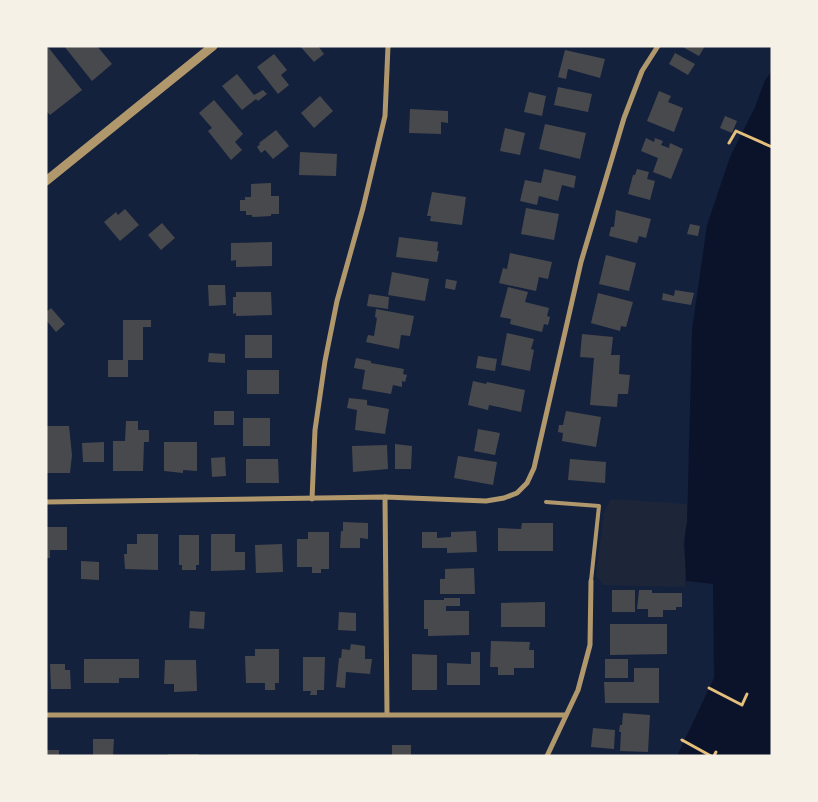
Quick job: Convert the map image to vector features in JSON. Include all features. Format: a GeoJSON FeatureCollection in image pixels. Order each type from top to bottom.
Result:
{"type":"FeatureCollection","features":[{"type":"Feature","properties":{"kind":"street"},"geometry":{"type":"LineString","coordinates":[[46,181],[213,46]]}},
{"type":"Feature","properties":{"kind":"street"},"geometry":{"type":"LineString","coordinates":[[312,498],[315,430],[325,361],[337,301],[363,208],[384,116],[388,46]]}},
{"type":"Feature","properties":{"kind":"street"},"geometry":{"type":"LineString","coordinates":[[46,502],[386,497],[486,501],[504,498],[517,493],[527,483],[534,468],[581,262],[624,118],[642,72],[658,46]]}},
{"type":"Feature","properties":{"kind":"street"},"geometry":{"type":"LineString","coordinates":[[386,497],[387,714]]}},
{"type":"Feature","properties":{"kind":"street"},"geometry":{"type":"LineString","coordinates":[[547,756],[578,690],[590,645],[591,581]]}},
{"type":"Feature","properties":{"kind":"street"},"geometry":{"type":"LineString","coordinates":[[46,716],[565,715]]}},
{"type":"Feature","properties":{"kind":"lane"},"geometry":{"type":"LineString","coordinates":[[546,502],[599,506],[591,581]]}},
{"type":"Feature","properties":{"kind":"path"},"geometry":{"type":"LineString","coordinates":[[729,143],[736,131],[772,147]]}},
{"type":"Feature","properties":{"kind":"path"},"geometry":{"type":"LineString","coordinates":[[709,688],[742,705],[747,694]]}},
{"type":"Feature","properties":{"kind":"path"},"geometry":{"type":"LineString","coordinates":[[682,740],[714,755]]}},
{"type":"Feature","properties":{"kind":"shaded area"},"geometry":{"type":"Polygon","coordinates":[[[772,71],[772,756],[677,756],[714,678],[713,584],[686,581],[684,545],[687,523],[692,330],[707,225],[730,157],[755,107],[765,80],[772,71]]]}},
{"type":"Feature","properties":{"kind":"shaded area"},"geometry":{"type":"Polygon","coordinates":[[[611,499],[687,504],[687,523],[683,546],[686,559],[685,587],[603,585],[596,576],[604,512],[611,499]]]}},
{"type":"Feature","properties":{"kind":"building"},"geometry":{"type":"Polygon","coordinates":[[[64,46],[97,46],[112,64],[92,81],[64,46]]]}},
{"type":"Feature","properties":{"kind":"building"},"geometry":{"type":"Polygon","coordinates":[[[300,46],[318,46],[324,54],[314,62],[300,46]]]}},
{"type":"Feature","properties":{"kind":"building"},"geometry":{"type":"Polygon","coordinates":[[[681,46],[705,46],[699,56],[681,46]]]}},
{"type":"Feature","properties":{"kind":"building"},"geometry":{"type":"Polygon","coordinates":[[[48,47],[82,90],[50,115],[46,111],[46,49],[48,47]]]}},
{"type":"Feature","properties":{"kind":"building"},"geometry":{"type":"Polygon","coordinates":[[[565,50],[605,59],[600,78],[568,69],[566,79],[558,77],[565,50]]]}},
{"type":"Feature","properties":{"kind":"building"},"geometry":{"type":"Polygon","coordinates":[[[675,53],[695,64],[688,75],[669,64],[675,53]]]}},
{"type":"Feature","properties":{"kind":"building"},"geometry":{"type":"Polygon","coordinates":[[[274,54],[287,70],[281,75],[289,85],[278,94],[257,67],[274,54]]]}},
{"type":"Feature","properties":{"kind":"building"},"geometry":{"type":"Polygon","coordinates":[[[237,74],[254,95],[263,90],[267,94],[258,101],[256,99],[242,110],[222,86],[237,74]]]}},
{"type":"Feature","properties":{"kind":"building"},"geometry":{"type":"Polygon","coordinates":[[[558,87],[592,94],[588,112],[554,105],[558,87]]]}},
{"type":"Feature","properties":{"kind":"building"},"geometry":{"type":"Polygon","coordinates":[[[659,91],[671,96],[668,102],[683,108],[674,132],[647,121],[659,91]]]}},
{"type":"Feature","properties":{"kind":"building"},"geometry":{"type":"Polygon","coordinates":[[[529,92],[546,96],[542,116],[524,112],[529,92]]]}},
{"type":"Feature","properties":{"kind":"building"},"geometry":{"type":"Polygon","coordinates":[[[320,96],[333,111],[314,128],[301,113],[320,96]]]}},
{"type":"Feature","properties":{"kind":"building"},"geometry":{"type":"Polygon","coordinates":[[[214,100],[243,134],[235,142],[242,150],[231,160],[208,131],[212,128],[199,113],[214,100]]]}},
{"type":"Feature","properties":{"kind":"building"},"geometry":{"type":"Polygon","coordinates":[[[410,109],[448,111],[448,123],[441,122],[441,134],[409,133],[410,109]]]}},
{"type":"Feature","properties":{"kind":"building"},"geometry":{"type":"Polygon","coordinates":[[[725,116],[737,121],[732,133],[720,128],[725,116]]]}},
{"type":"Feature","properties":{"kind":"building"},"geometry":{"type":"Polygon","coordinates":[[[545,124],[586,133],[580,159],[539,149],[545,124]]]}},
{"type":"Feature","properties":{"kind":"building"},"geometry":{"type":"Polygon","coordinates":[[[505,128],[525,133],[520,155],[500,151],[505,128]]]}},
{"type":"Feature","properties":{"kind":"building"},"geometry":{"type":"Polygon","coordinates":[[[276,130],[289,146],[273,159],[265,150],[261,153],[257,147],[259,143],[276,130]]]}},
{"type":"Feature","properties":{"kind":"building"},"geometry":{"type":"Polygon","coordinates":[[[646,138],[654,142],[655,138],[663,141],[661,145],[669,148],[670,143],[683,149],[671,179],[653,172],[658,158],[641,151],[646,138]]]}},
{"type":"Feature","properties":{"kind":"building"},"geometry":{"type":"Polygon","coordinates":[[[300,152],[337,154],[336,176],[299,175],[300,152]]]}},
{"type":"Feature","properties":{"kind":"building"},"geometry":{"type":"Polygon","coordinates":[[[544,169],[576,176],[574,188],[562,185],[558,201],[539,196],[537,205],[520,201],[525,180],[541,183],[544,169]]]}},
{"type":"Feature","properties":{"kind":"building"},"geometry":{"type":"Polygon","coordinates":[[[637,169],[649,172],[647,179],[655,181],[650,200],[628,194],[633,175],[635,175],[637,169]]]}},
{"type":"Feature","properties":{"kind":"building"},"geometry":{"type":"Polygon","coordinates":[[[271,183],[271,196],[279,196],[279,214],[252,217],[252,215],[246,215],[246,211],[240,211],[240,200],[245,200],[245,197],[251,197],[251,184],[271,183]]]}},
{"type":"Feature","properties":{"kind":"building"},"geometry":{"type":"Polygon","coordinates":[[[432,192],[466,197],[462,225],[430,221],[431,216],[427,216],[432,192]]]}},
{"type":"Feature","properties":{"kind":"building"},"geometry":{"type":"Polygon","coordinates":[[[526,208],[559,214],[554,240],[521,234],[526,208]]]}},
{"type":"Feature","properties":{"kind":"building"},"geometry":{"type":"Polygon","coordinates":[[[125,209],[139,225],[120,241],[104,222],[116,212],[118,215],[125,209]]]}},
{"type":"Feature","properties":{"kind":"building"},"geometry":{"type":"Polygon","coordinates":[[[616,210],[651,219],[646,238],[639,236],[637,243],[609,236],[611,227],[614,227],[616,210]]]}},
{"type":"Feature","properties":{"kind":"building"},"geometry":{"type":"Polygon","coordinates":[[[162,223],[175,238],[161,250],[148,235],[162,223]]]}},
{"type":"Feature","properties":{"kind":"building"},"geometry":{"type":"Polygon","coordinates":[[[690,224],[700,226],[698,236],[687,234],[690,224]]]}},
{"type":"Feature","properties":{"kind":"building"},"geometry":{"type":"Polygon","coordinates":[[[399,237],[438,242],[437,262],[396,257],[399,237]]]}},
{"type":"Feature","properties":{"kind":"building"},"geometry":{"type":"Polygon","coordinates":[[[272,242],[272,266],[236,267],[236,260],[231,261],[231,243],[272,242]]]}},
{"type":"Feature","properties":{"kind":"building"},"geometry":{"type":"Polygon","coordinates":[[[510,253],[552,262],[548,279],[539,277],[536,291],[499,283],[503,268],[507,269],[510,253]]]}},
{"type":"Feature","properties":{"kind":"building"},"geometry":{"type":"Polygon","coordinates":[[[606,255],[636,263],[629,291],[599,284],[606,255]]]}},
{"type":"Feature","properties":{"kind":"building"},"geometry":{"type":"Polygon","coordinates":[[[392,272],[429,279],[425,301],[388,295],[392,272]]]}},
{"type":"Feature","properties":{"kind":"building"},"geometry":{"type":"Polygon","coordinates":[[[446,279],[457,281],[455,290],[445,288],[446,279]]]}},
{"type":"Feature","properties":{"kind":"building"},"geometry":{"type":"Polygon","coordinates":[[[208,285],[225,285],[226,305],[209,306],[208,285]]]}},
{"type":"Feature","properties":{"kind":"building"},"geometry":{"type":"Polygon","coordinates":[[[508,287],[528,292],[525,302],[549,308],[547,316],[550,317],[548,325],[544,324],[542,332],[510,324],[511,319],[500,317],[508,287]]]}},
{"type":"Feature","properties":{"kind":"building"},"geometry":{"type":"Polygon","coordinates":[[[675,290],[694,293],[691,305],[662,300],[663,293],[674,296],[675,290]]]}},
{"type":"Feature","properties":{"kind":"building"},"geometry":{"type":"Polygon","coordinates":[[[236,292],[271,292],[272,315],[236,316],[236,313],[233,314],[233,297],[236,297],[236,292]]]}},
{"type":"Feature","properties":{"kind":"building"},"geometry":{"type":"Polygon","coordinates":[[[598,293],[633,302],[626,327],[621,326],[620,331],[591,323],[598,293]]]}},
{"type":"Feature","properties":{"kind":"building"},"geometry":{"type":"Polygon","coordinates":[[[369,294],[389,297],[388,309],[367,306],[369,294]]]}},
{"type":"Feature","properties":{"kind":"building"},"geometry":{"type":"Polygon","coordinates":[[[51,308],[65,324],[56,332],[46,320],[46,312],[51,308]]]}},
{"type":"Feature","properties":{"kind":"building"},"geometry":{"type":"Polygon","coordinates":[[[376,309],[414,316],[410,336],[401,335],[399,349],[366,342],[368,335],[374,336],[377,318],[375,317],[376,309]]]}},
{"type":"Feature","properties":{"kind":"building"},"geometry":{"type":"Polygon","coordinates":[[[123,320],[151,320],[151,327],[143,327],[143,360],[128,360],[128,377],[108,377],[108,360],[123,360],[123,320]]]}},
{"type":"Feature","properties":{"kind":"building"},"geometry":{"type":"Polygon","coordinates":[[[507,333],[534,339],[531,349],[534,350],[530,371],[501,365],[507,333]]]}},
{"type":"Feature","properties":{"kind":"building"},"geometry":{"type":"Polygon","coordinates":[[[582,334],[613,337],[611,355],[620,355],[619,374],[630,375],[628,394],[618,394],[617,407],[590,405],[594,358],[580,357],[582,334]]]}},
{"type":"Feature","properties":{"kind":"building"},"geometry":{"type":"Polygon","coordinates":[[[245,335],[272,335],[272,358],[245,358],[245,335]]]}},
{"type":"Feature","properties":{"kind":"building"},"geometry":{"type":"Polygon","coordinates":[[[209,353],[225,354],[225,363],[208,362],[209,353]]]}},
{"type":"Feature","properties":{"kind":"building"},"geometry":{"type":"Polygon","coordinates":[[[478,356],[497,359],[495,371],[476,368],[478,356]]]}},
{"type":"Feature","properties":{"kind":"building"},"geometry":{"type":"Polygon","coordinates":[[[356,358],[371,361],[371,363],[404,369],[403,374],[407,375],[405,382],[402,381],[402,387],[393,385],[391,394],[362,389],[365,370],[354,368],[356,358]]]}},
{"type":"Feature","properties":{"kind":"building"},"geometry":{"type":"Polygon","coordinates":[[[247,370],[279,370],[279,394],[247,394],[247,370]]]}},
{"type":"Feature","properties":{"kind":"building"},"geometry":{"type":"Polygon","coordinates":[[[473,381],[525,390],[521,412],[489,405],[488,410],[468,405],[473,381]]]}},
{"type":"Feature","properties":{"kind":"building"},"geometry":{"type":"Polygon","coordinates":[[[349,398],[367,400],[367,405],[389,409],[385,434],[355,430],[357,410],[347,408],[349,398]]]}},
{"type":"Feature","properties":{"kind":"building"},"geometry":{"type":"Polygon","coordinates":[[[214,411],[234,411],[234,425],[214,425],[214,411]]]}},
{"type":"Feature","properties":{"kind":"building"},"geometry":{"type":"Polygon","coordinates":[[[566,411],[601,417],[596,447],[562,441],[563,433],[558,432],[559,425],[563,425],[566,411]]]}},
{"type":"Feature","properties":{"kind":"building"},"geometry":{"type":"Polygon","coordinates":[[[243,418],[270,418],[270,446],[243,446],[243,418]]]}},
{"type":"Feature","properties":{"kind":"building"},"geometry":{"type":"Polygon","coordinates":[[[126,421],[138,421],[138,430],[149,430],[149,442],[144,442],[143,471],[113,471],[113,441],[125,441],[126,421]]]}},
{"type":"Feature","properties":{"kind":"building"},"geometry":{"type":"Polygon","coordinates":[[[46,426],[69,426],[72,455],[70,473],[46,473],[46,426]]]}},
{"type":"Feature","properties":{"kind":"building"},"geometry":{"type":"Polygon","coordinates":[[[478,429],[500,433],[495,455],[474,451],[478,429]]]}},
{"type":"Feature","properties":{"kind":"building"},"geometry":{"type":"Polygon","coordinates":[[[104,442],[104,462],[83,462],[82,443],[104,442]]]}},
{"type":"Feature","properties":{"kind":"building"},"geometry":{"type":"Polygon","coordinates":[[[164,442],[197,442],[197,471],[183,470],[183,473],[164,471],[164,442]]]}},
{"type":"Feature","properties":{"kind":"building"},"geometry":{"type":"Polygon","coordinates":[[[395,444],[412,446],[411,469],[395,469],[395,444]]]}},
{"type":"Feature","properties":{"kind":"building"},"geometry":{"type":"Polygon","coordinates":[[[387,445],[388,469],[353,472],[352,446],[387,445]]]}},
{"type":"Feature","properties":{"kind":"building"},"geometry":{"type":"Polygon","coordinates":[[[458,456],[497,462],[493,485],[454,478],[458,456]]]}},
{"type":"Feature","properties":{"kind":"building"},"geometry":{"type":"Polygon","coordinates":[[[225,457],[226,476],[212,477],[211,458],[225,457]]]}},
{"type":"Feature","properties":{"kind":"building"},"geometry":{"type":"Polygon","coordinates":[[[246,459],[278,459],[279,483],[246,483],[246,459]]]}},
{"type":"Feature","properties":{"kind":"building"},"geometry":{"type":"Polygon","coordinates":[[[570,459],[606,462],[605,483],[568,480],[570,459]]]}},
{"type":"Feature","properties":{"kind":"building"},"geometry":{"type":"Polygon","coordinates":[[[343,522],[368,523],[368,539],[360,538],[360,548],[340,548],[343,522]]]}},
{"type":"Feature","properties":{"kind":"building"},"geometry":{"type":"Polygon","coordinates":[[[522,523],[553,523],[553,551],[498,551],[498,528],[521,529],[522,523]]]}},
{"type":"Feature","properties":{"kind":"building"},"geometry":{"type":"Polygon","coordinates":[[[46,527],[67,527],[67,550],[50,550],[50,558],[46,558],[46,527]]]}},
{"type":"Feature","properties":{"kind":"building"},"geometry":{"type":"Polygon","coordinates":[[[476,531],[477,552],[447,553],[447,548],[422,548],[422,532],[437,532],[437,538],[451,537],[451,532],[476,531]]]}},
{"type":"Feature","properties":{"kind":"building"},"geometry":{"type":"Polygon","coordinates":[[[308,532],[329,532],[329,569],[321,569],[321,573],[312,573],[312,567],[297,567],[297,539],[308,539],[308,532]]]}},
{"type":"Feature","properties":{"kind":"building"},"geometry":{"type":"Polygon","coordinates":[[[137,534],[158,534],[158,570],[125,569],[124,554],[127,554],[127,544],[137,544],[137,534]]]}},
{"type":"Feature","properties":{"kind":"building"},"geometry":{"type":"Polygon","coordinates":[[[211,534],[235,534],[235,552],[245,552],[245,570],[211,571],[211,534]]]}},
{"type":"Feature","properties":{"kind":"building"},"geometry":{"type":"Polygon","coordinates":[[[179,535],[199,535],[199,565],[196,565],[196,570],[182,570],[182,565],[179,565],[179,535]]]}},
{"type":"Feature","properties":{"kind":"building"},"geometry":{"type":"Polygon","coordinates":[[[282,544],[283,572],[256,573],[255,545],[282,544]]]}},
{"type":"Feature","properties":{"kind":"building"},"geometry":{"type":"Polygon","coordinates":[[[81,561],[99,562],[99,580],[81,579],[81,561]]]}},
{"type":"Feature","properties":{"kind":"building"},"geometry":{"type":"Polygon","coordinates":[[[474,568],[475,594],[440,594],[440,579],[445,579],[445,569],[474,568]]]}},
{"type":"Feature","properties":{"kind":"building"},"geometry":{"type":"Polygon","coordinates":[[[612,590],[635,590],[635,612],[612,612],[612,590]]]}},
{"type":"Feature","properties":{"kind":"building"},"geometry":{"type":"Polygon","coordinates":[[[639,590],[652,590],[652,593],[682,593],[682,607],[676,607],[676,610],[663,610],[663,617],[648,617],[648,609],[637,609],[639,590]]]}},
{"type":"Feature","properties":{"kind":"building"},"geometry":{"type":"Polygon","coordinates":[[[444,598],[460,598],[460,606],[446,606],[446,611],[469,611],[469,635],[428,636],[428,629],[424,629],[424,600],[444,600],[444,598]]]}},
{"type":"Feature","properties":{"kind":"building"},"geometry":{"type":"Polygon","coordinates":[[[545,602],[545,627],[501,627],[501,603],[545,602]]]}},
{"type":"Feature","properties":{"kind":"building"},"geometry":{"type":"Polygon","coordinates":[[[190,611],[205,612],[204,629],[189,628],[190,611]]]}},
{"type":"Feature","properties":{"kind":"building"},"geometry":{"type":"Polygon","coordinates":[[[339,612],[356,613],[356,631],[338,630],[339,612]]]}},
{"type":"Feature","properties":{"kind":"building"},"geometry":{"type":"Polygon","coordinates":[[[610,624],[667,624],[667,654],[610,655],[610,624]]]}},
{"type":"Feature","properties":{"kind":"building"},"geometry":{"type":"Polygon","coordinates":[[[491,641],[530,642],[529,650],[534,650],[534,668],[514,668],[514,675],[498,675],[498,667],[490,667],[491,641]]]}},
{"type":"Feature","properties":{"kind":"building"},"geometry":{"type":"Polygon","coordinates":[[[351,644],[365,646],[365,659],[372,659],[370,674],[346,672],[345,688],[336,687],[339,658],[341,658],[342,649],[350,650],[351,644]]]}},
{"type":"Feature","properties":{"kind":"building"},"geometry":{"type":"Polygon","coordinates":[[[255,649],[279,649],[279,683],[275,683],[275,690],[265,690],[265,683],[246,683],[245,656],[255,656],[255,649]]]}},
{"type":"Feature","properties":{"kind":"building"},"geometry":{"type":"Polygon","coordinates":[[[471,652],[480,652],[480,685],[447,685],[447,663],[471,664],[471,652]]]}},
{"type":"Feature","properties":{"kind":"building"},"geometry":{"type":"Polygon","coordinates":[[[412,654],[437,655],[437,690],[412,690],[412,654]]]}},
{"type":"Feature","properties":{"kind":"building"},"geometry":{"type":"Polygon","coordinates":[[[303,657],[325,657],[324,690],[317,690],[317,695],[310,695],[311,691],[303,691],[303,657]]]}},
{"type":"Feature","properties":{"kind":"building"},"geometry":{"type":"Polygon","coordinates":[[[84,659],[139,659],[139,678],[119,678],[119,683],[84,683],[84,659]]]}},
{"type":"Feature","properties":{"kind":"building"},"geometry":{"type":"Polygon","coordinates":[[[605,659],[628,659],[628,678],[605,678],[605,659]]]}},
{"type":"Feature","properties":{"kind":"building"},"geometry":{"type":"Polygon","coordinates":[[[165,660],[196,660],[197,691],[174,692],[174,684],[164,684],[165,660]]]}},
{"type":"Feature","properties":{"kind":"building"},"geometry":{"type":"Polygon","coordinates":[[[50,664],[65,664],[65,670],[70,670],[71,689],[51,689],[50,664]]]}},
{"type":"Feature","properties":{"kind":"building"},"geometry":{"type":"Polygon","coordinates":[[[634,668],[659,668],[659,703],[605,703],[604,682],[634,682],[634,668]]]}},
{"type":"Feature","properties":{"kind":"building"},"geometry":{"type":"Polygon","coordinates":[[[623,713],[650,715],[648,752],[620,751],[621,732],[619,732],[623,713]]]}},
{"type":"Feature","properties":{"kind":"building"},"geometry":{"type":"Polygon","coordinates":[[[593,728],[615,730],[614,749],[591,747],[593,728]]]}},
{"type":"Feature","properties":{"kind":"building"},"geometry":{"type":"Polygon","coordinates":[[[93,739],[114,739],[113,756],[93,756],[93,739]]]}},
{"type":"Feature","properties":{"kind":"building"},"geometry":{"type":"Polygon","coordinates":[[[392,745],[411,745],[411,756],[392,756],[392,745]]]}},
{"type":"Feature","properties":{"kind":"building"},"geometry":{"type":"Polygon","coordinates":[[[46,750],[59,750],[59,756],[46,756],[46,750]]]}},
{"type":"Feature","properties":{"kind":"building"},"geometry":{"type":"Polygon","coordinates":[[[168,754],[199,754],[199,756],[169,756],[168,754]]]}}]}
